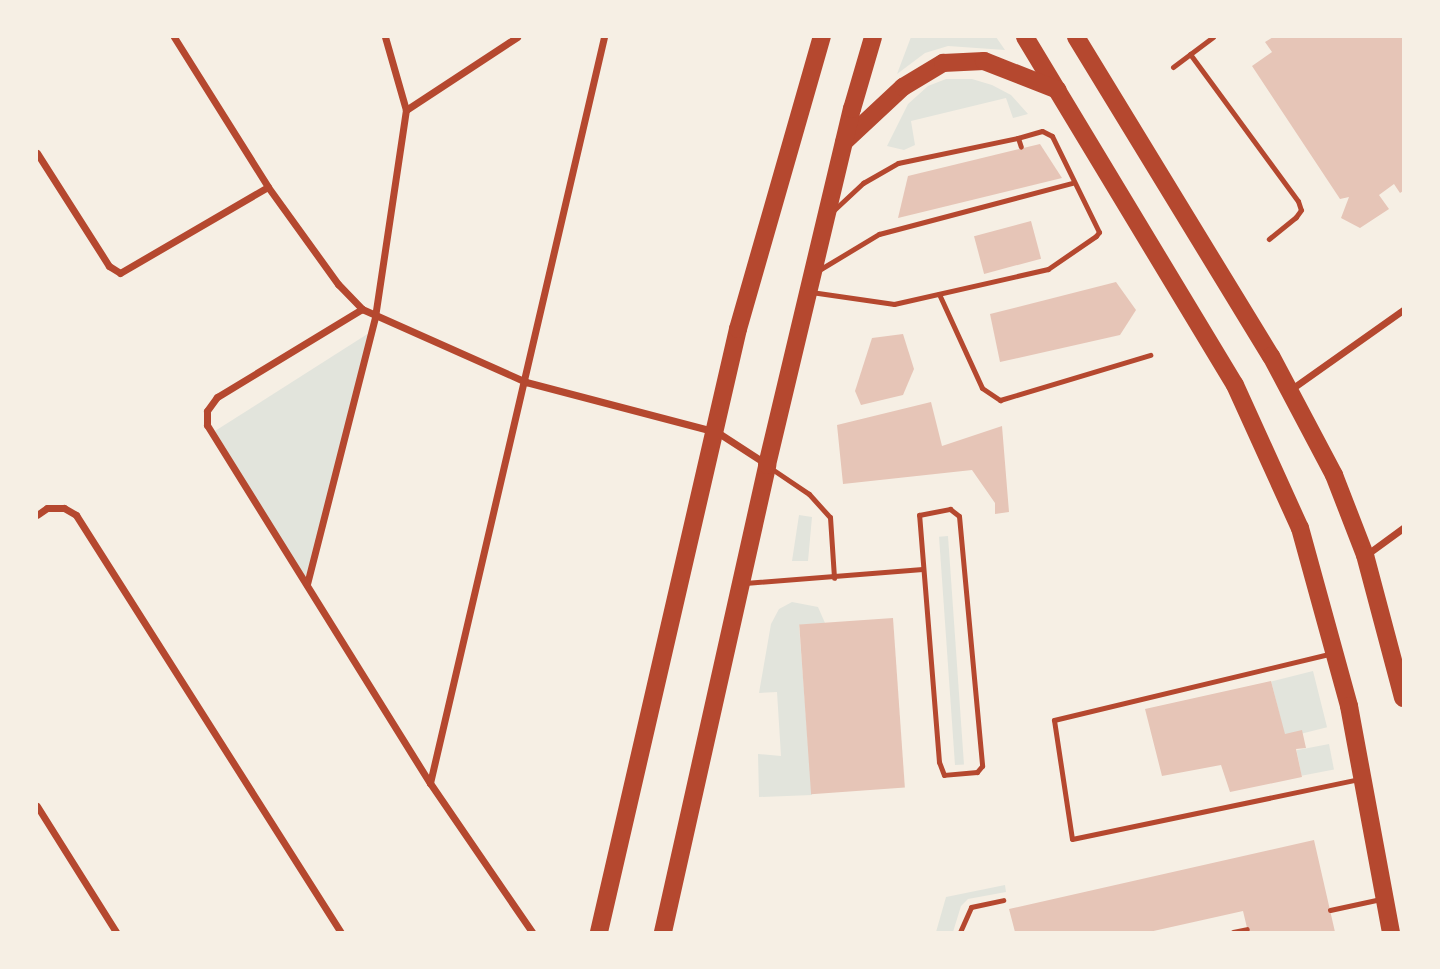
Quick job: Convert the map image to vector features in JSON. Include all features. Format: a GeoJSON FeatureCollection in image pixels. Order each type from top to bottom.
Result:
{"type":"FeatureCollection","features":[{"type":"Feature","properties":{"kind":"main road"},"geometry":{"type":"LineString","coordinates":[[599,932],[717,432],[738,329],[822,37]]}},
{"type":"Feature","properties":{"kind":"main road"},"geometry":{"type":"LineString","coordinates":[[663,932],[767,465],[844,142],[873,37]]}},
{"type":"Feature","properties":{"kind":"main road"},"geometry":{"type":"LineString","coordinates":[[1025,37],[1235,385],[1262,439],[1300,528],[1336,652],[1364,778],[1391,932]]}},
{"type":"Feature","properties":{"kind":"main road"},"geometry":{"type":"LineString","coordinates":[[1076,37],[1290,390],[1334,475],[1366,555],[1403,698]]}},
{"type":"Feature","properties":{"kind":"main road"},"geometry":{"type":"LineString","coordinates":[[844,142],[903,87],[943,63],[984,61],[1058,90]]}},
{"type":"Feature","properties":{"kind":"street"},"geometry":{"type":"LineString","coordinates":[[174,37],[268,187],[338,284],[362,309],[526,382],[717,432],[767,465]]}},
{"type":"Feature","properties":{"kind":"street"},"geometry":{"type":"LineString","coordinates":[[307,584],[375,317],[406,110],[385,37]]}},
{"type":"Feature","properties":{"kind":"street"},"geometry":{"type":"LineString","coordinates":[[406,110],[517,37]]}},
{"type":"Feature","properties":{"kind":"street"},"geometry":{"type":"LineString","coordinates":[[430,783],[526,382],[604,37]]}},
{"type":"Feature","properties":{"kind":"street"},"geometry":{"type":"LineString","coordinates":[[37,153],[108,266],[120,273],[133,269],[268,187]]}},
{"type":"Feature","properties":{"kind":"street"},"geometry":{"type":"LineString","coordinates":[[362,309],[217,397],[207,411],[207,425],[430,783],[532,932]]}},
{"type":"Feature","properties":{"kind":"street"},"geometry":{"type":"LineString","coordinates":[[1290,390],[1403,310]]}},
{"type":"Feature","properties":{"kind":"street"},"geometry":{"type":"LineString","coordinates":[[37,515],[47,508],[64,508],[76,515],[341,932]]}},
{"type":"Feature","properties":{"kind":"street"},"geometry":{"type":"LineString","coordinates":[[1366,555],[1403,528]]}},
{"type":"Feature","properties":{"kind":"street"},"geometry":{"type":"LineString","coordinates":[[37,806],[116,932]]}},
{"type":"Feature","properties":{"kind":"lane"},"geometry":{"type":"LineString","coordinates":[[1173,67],[1213,37]]}},
{"type":"Feature","properties":{"kind":"lane"},"geometry":{"type":"LineString","coordinates":[[1190,54],[1298,201],[1301,210],[1296,217],[1269,239]]}},
{"type":"Feature","properties":{"kind":"lane"},"geometry":{"type":"LineString","coordinates":[[810,283],[894,304],[1048,269],[1099,232],[1048,132],[898,163],[863,183],[825,219]]}},
{"type":"Feature","properties":{"kind":"lane"},"geometry":{"type":"LineString","coordinates":[[1018,138],[1021,147]]}},
{"type":"Feature","properties":{"kind":"lane"},"geometry":{"type":"LineString","coordinates":[[1000,142],[1002,151]]}},
{"type":"Feature","properties":{"kind":"lane"},"geometry":{"type":"LineString","coordinates":[[984,146],[987,155]]}},
{"type":"Feature","properties":{"kind":"lane"},"geometry":{"type":"LineString","coordinates":[[968,149],[970,158]]}},
{"type":"Feature","properties":{"kind":"lane"},"geometry":{"type":"LineString","coordinates":[[952,152],[954,161]]}},
{"type":"Feature","properties":{"kind":"lane"},"geometry":{"type":"LineString","coordinates":[[932,156],[935,166]]}},
{"type":"Feature","properties":{"kind":"lane"},"geometry":{"type":"LineString","coordinates":[[915,160],[917,168]]}},
{"type":"Feature","properties":{"kind":"lane"},"geometry":{"type":"LineString","coordinates":[[810,283],[863,241],[945,212],[964,207],[981,207],[998,199],[1013,199],[1072,183]]}},
{"type":"Feature","properties":{"kind":"lane"},"geometry":{"type":"LineString","coordinates":[[1030,187],[1032,194]]}},
{"type":"Feature","properties":{"kind":"lane"},"geometry":{"type":"LineString","coordinates":[[1012,191],[1013,199]]}},
{"type":"Feature","properties":{"kind":"lane"},"geometry":{"type":"LineString","coordinates":[[980,199],[981,207]]}},
{"type":"Feature","properties":{"kind":"lane"},"geometry":{"type":"LineString","coordinates":[[939,294],[982,388],[1000,400],[1150,355]]}},
{"type":"Feature","properties":{"kind":"lane"},"geometry":{"type":"LineString","coordinates":[[767,465],[809,494],[830,517],[834,578]]}},
{"type":"Feature","properties":{"kind":"lane"},"geometry":{"type":"LineString","coordinates":[[923,511],[956,511],[982,766],[977,772],[944,775],[940,771],[922,569],[919,515],[923,511]]}},
{"type":"Feature","properties":{"kind":"lane"},"geometry":{"type":"LineString","coordinates":[[742,583],[834,578],[922,569]]}},
{"type":"Feature","properties":{"kind":"lane"},"geometry":{"type":"LineString","coordinates":[[1336,652],[1054,720],[1072,839],[1364,778]]}},
{"type":"Feature","properties":{"kind":"lane"},"geometry":{"type":"LineString","coordinates":[[1330,910],[1384,898]]}},
{"type":"Feature","properties":{"kind":"lane"},"geometry":{"type":"LineString","coordinates":[[960,932],[971,907],[1003,900]]}},
{"type":"Feature","properties":{"kind":"lane"},"geometry":{"type":"LineString","coordinates":[[1233,932],[1247,929]]}},
{"type":"Feature","properties":{"kind":"shaded area"},"geometry":{"type":"Polygon","coordinates":[[[911,37],[996,37],[1005,50],[948,46],[925,53],[897,74],[911,37]]]}},
{"type":"Feature","properties":{"kind":"shaded area"},"geometry":{"type":"Polygon","coordinates":[[[946,79],[972,79],[992,85],[1011,95],[1028,114],[1013,118],[1006,98],[911,121],[915,145],[904,150],[887,146],[908,104],[928,86],[946,79]]]}},
{"type":"Feature","properties":{"kind":"shaded area"},"geometry":{"type":"Polygon","coordinates":[[[369,333],[306,580],[215,431],[369,333]]]}},
{"type":"Feature","properties":{"kind":"shaded area"},"geometry":{"type":"Polygon","coordinates":[[[799,515],[812,517],[808,561],[792,561],[799,515]]]}},
{"type":"Feature","properties":{"kind":"shaded area"},"geometry":{"type":"Polygon","coordinates":[[[948,536],[964,764],[955,765],[939,537],[948,536]]]}},
{"type":"Feature","properties":{"kind":"shaded area"},"geometry":{"type":"Polygon","coordinates":[[[792,602],[818,607],[825,623],[799,625],[812,795],[759,797],[758,754],[781,756],[777,692],[759,693],[771,624],[779,609],[792,602]]]}},
{"type":"Feature","properties":{"kind":"shaded area"},"geometry":{"type":"Polygon","coordinates":[[[1313,671],[1327,727],[1285,738],[1271,681],[1313,671]]]}},
{"type":"Feature","properties":{"kind":"shaded area"},"geometry":{"type":"Polygon","coordinates":[[[1329,744],[1334,770],[1302,776],[1297,750],[1329,744]]]}},
{"type":"Feature","properties":{"kind":"shaded area"},"geometry":{"type":"Polygon","coordinates":[[[1005,885],[1006,892],[968,899],[961,906],[953,932],[936,932],[946,897],[1005,885]]]}},
{"type":"Feature","properties":{"kind":"building"},"geometry":{"type":"Polygon","coordinates":[[[1273,37],[1403,37],[1403,191],[1400,193],[1394,184],[1379,195],[1389,209],[1360,228],[1341,218],[1349,197],[1340,199],[1252,66],[1272,52],[1265,42],[1273,37]]]}},
{"type":"Feature","properties":{"kind":"building"},"geometry":{"type":"Polygon","coordinates":[[[1040,144],[1062,178],[898,218],[908,176],[1040,144]]]}},
{"type":"Feature","properties":{"kind":"building"},"geometry":{"type":"Polygon","coordinates":[[[1031,221],[1041,259],[984,274],[974,236],[1031,221]]]}},
{"type":"Feature","properties":{"kind":"building"},"geometry":{"type":"Polygon","coordinates":[[[1116,282],[1136,310],[1120,335],[1000,362],[990,314],[1116,282]]]}},
{"type":"Feature","properties":{"kind":"building"},"geometry":{"type":"Polygon","coordinates":[[[903,334],[914,369],[903,395],[861,405],[855,391],[872,338],[903,334]]]}},
{"type":"Feature","properties":{"kind":"building"},"geometry":{"type":"Polygon","coordinates":[[[931,402],[942,446],[1002,426],[1009,512],[995,514],[995,503],[972,470],[843,484],[837,425],[931,402]]]}},
{"type":"Feature","properties":{"kind":"building"},"geometry":{"type":"Polygon","coordinates":[[[893,618],[905,788],[811,794],[799,625],[893,618]]]}},
{"type":"Feature","properties":{"kind":"building"},"geometry":{"type":"Polygon","coordinates":[[[1271,681],[1285,734],[1302,730],[1306,748],[1296,749],[1302,777],[1230,792],[1221,765],[1162,776],[1145,709],[1271,681]]]}},
{"type":"Feature","properties":{"kind":"building"},"geometry":{"type":"Polygon","coordinates":[[[1314,840],[1335,932],[1248,932],[1243,911],[1149,932],[1015,932],[1009,909],[1314,840]]]}}]}
